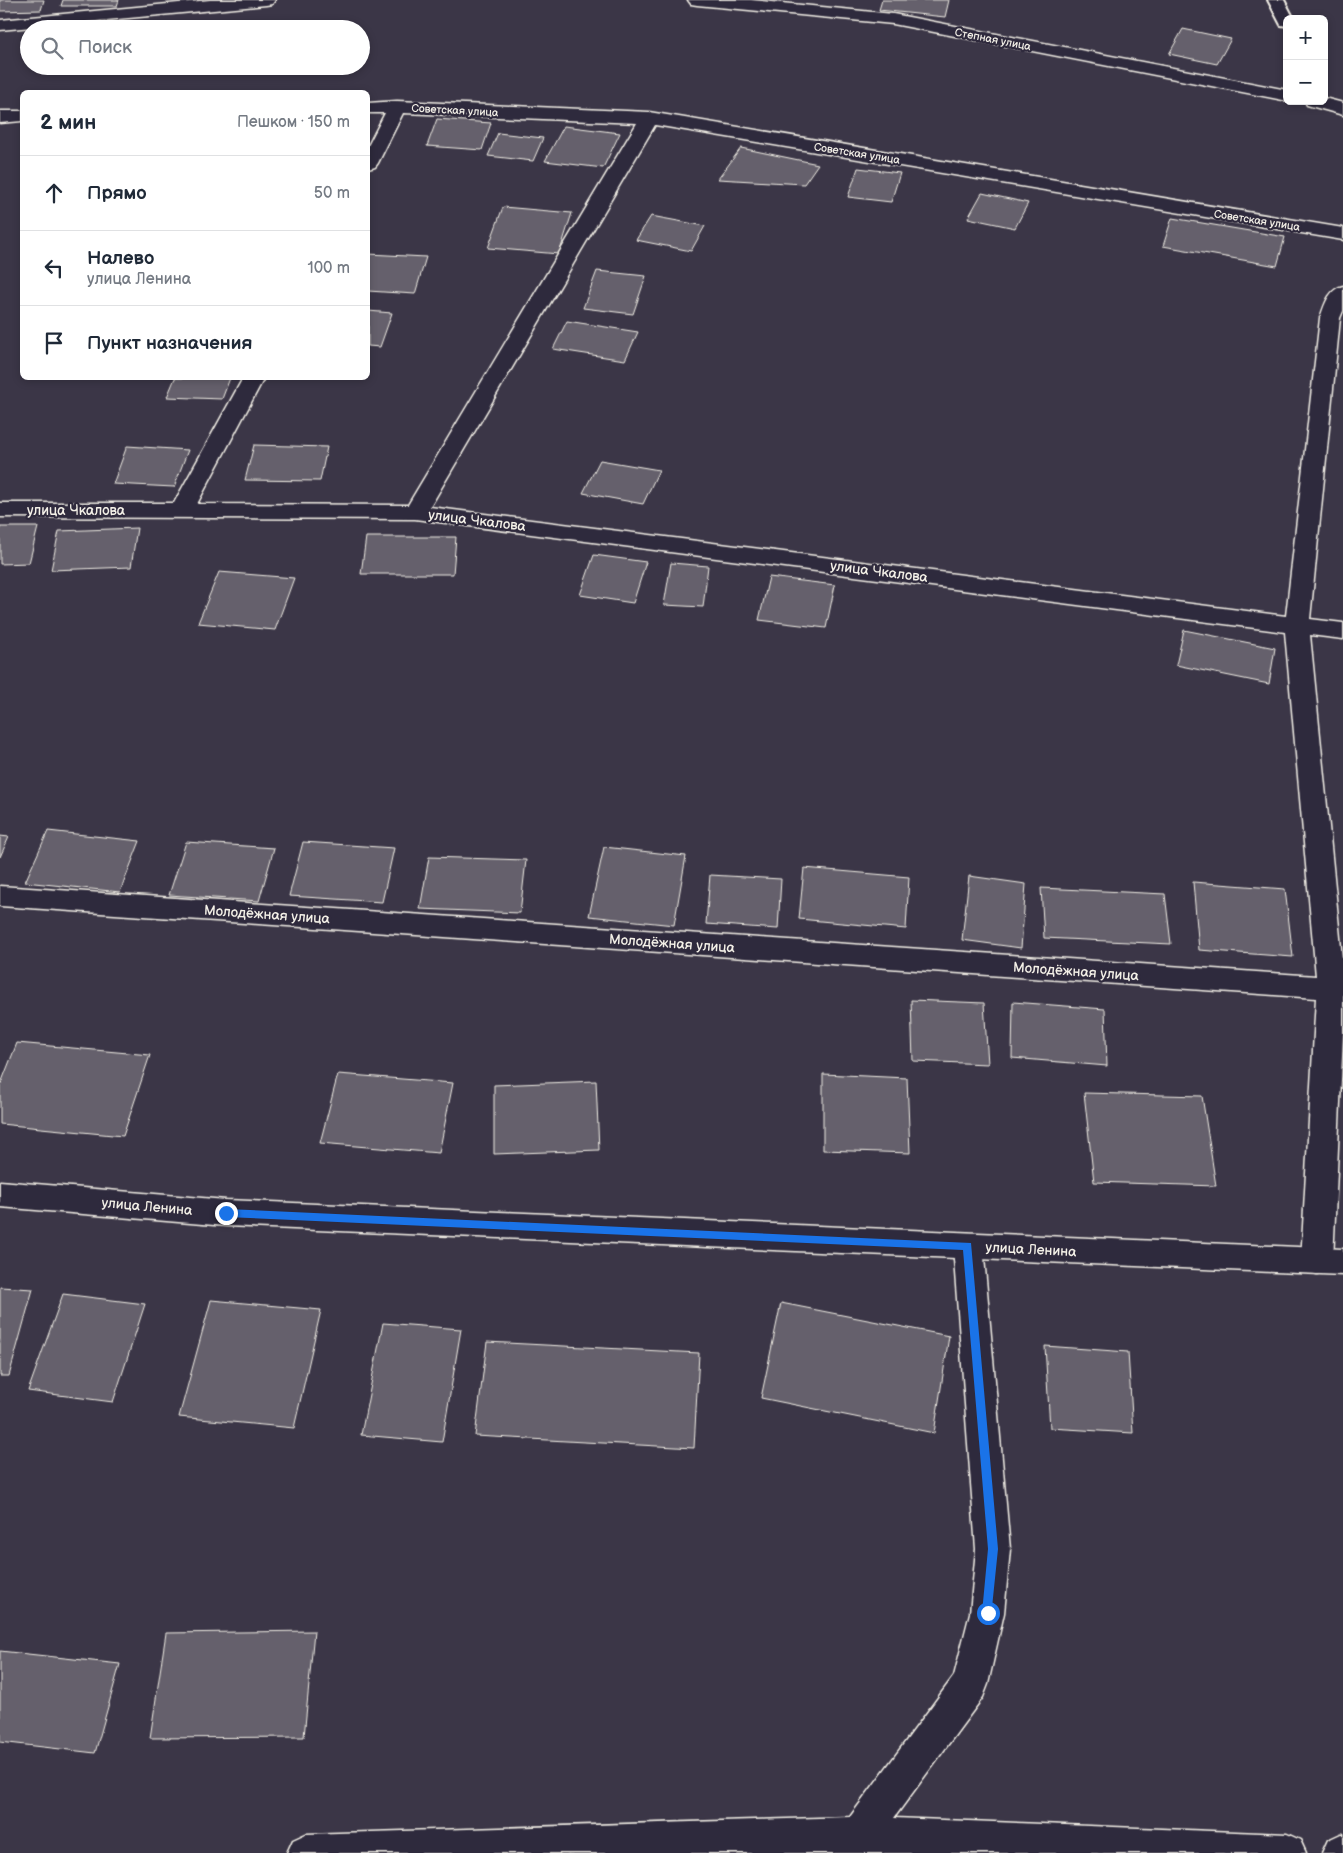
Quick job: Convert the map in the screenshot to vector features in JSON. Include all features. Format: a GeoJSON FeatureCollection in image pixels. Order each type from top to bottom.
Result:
{"type":"FeatureCollection","features":[{"type":"Feature","properties":{"kind":"street"},"geometry":{"type":"LineString","coordinates":[[53,20],[266,0]]}},
{"type":"Feature","properties":{"kind":"street","name":"Степная улица"},"geometry":{"type":"LineString","coordinates":[[697,0],[893,19],[1283,95]]}},
{"type":"Feature","properties":{"kind":"street"},"geometry":{"type":"LineString","coordinates":[[0,25],[20,23]]}},
{"type":"Feature","properties":{"kind":"street"},"geometry":{"type":"LineString","coordinates":[[370,159],[397,107]]}},
{"type":"Feature","properties":{"kind":"street","name":"Советская улица"},"geometry":{"type":"LineString","coordinates":[[370,108],[397,107],[649,118],[1343,234]]}},
{"type":"Feature","properties":{"kind":"street"},"geometry":{"type":"LineString","coordinates":[[0,117],[20,116]]}},
{"type":"Feature","properties":{"kind":"street","name":"улица Чкалова"},"geometry":{"type":"LineString","coordinates":[[415,512],[649,118]]}},
{"type":"Feature","properties":{"kind":"street"},"geometry":{"type":"LineString","coordinates":[[1330,1262],[1337,989],[1297,625],[1330,318],[1337,299],[1343,292]]}},
{"type":"Feature","properties":{"kind":"street"},"geometry":{"type":"LineString","coordinates":[[182,510],[252,380]]}},
{"type":"Feature","properties":{"kind":"street","name":"улица Чкалова"},"geometry":{"type":"LineString","coordinates":[[0,510],[415,512],[1343,631]]}},
{"type":"Feature","properties":{"kind":"street","name":"Молодёжная улица"},"geometry":{"type":"LineString","coordinates":[[0,896],[1337,989]]}},
{"type":"Feature","properties":{"kind":"street","name":"улица Ленина"},"geometry":{"type":"LineString","coordinates":[[0,1194],[226,1213],[1330,1262]]}},
{"type":"Feature","properties":{"kind":"street"},"geometry":{"type":"LineString","coordinates":[[859,1835],[970,1684],[988,1613],[993,1549],[968,1246]]}},
{"type":"Feature","properties":{"kind":"street"},"geometry":{"type":"LineString","coordinates":[[306,1853],[859,1835],[988,1847],[1287,1853]]}},
{"type":"Feature","properties":{"kind":"lane"},"geometry":{"type":"LineString","coordinates":[[1276,0],[1284,15]]}},
{"type":"Feature","properties":{"kind":"building"},"geometry":{"type":"Polygon","coordinates":[[[0,0],[44,0],[41,10],[0,11],[0,0]]]}},
{"type":"Feature","properties":{"kind":"building"},"geometry":{"type":"Polygon","coordinates":[[[63,0],[119,0],[117,6],[61,6],[63,0]]]}},
{"type":"Feature","properties":{"kind":"building"},"geometry":{"type":"Polygon","coordinates":[[[882,0],[949,0],[945,17],[879,10],[882,0]]]}},
{"type":"Feature","properties":{"kind":"building"},"geometry":{"type":"Polygon","coordinates":[[[1183,29],[1231,39],[1217,64],[1169,54],[1183,29]]]}},
{"type":"Feature","properties":{"kind":"building"},"geometry":{"type":"Polygon","coordinates":[[[437,119],[491,123],[482,150],[427,146],[437,119]]]}},
{"type":"Feature","properties":{"kind":"building"},"geometry":{"type":"Polygon","coordinates":[[[564,126],[620,133],[603,168],[545,161],[564,126]]]}},
{"type":"Feature","properties":{"kind":"building"},"geometry":{"type":"Polygon","coordinates":[[[498,133],[543,138],[533,161],[488,156],[498,133]]]}},
{"type":"Feature","properties":{"kind":"building"},"geometry":{"type":"Polygon","coordinates":[[[741,148],[818,164],[804,184],[718,179],[741,148]]]}},
{"type":"Feature","properties":{"kind":"building"},"geometry":{"type":"Polygon","coordinates":[[[858,168],[900,173],[891,202],[848,197],[858,168]]]}},
{"type":"Feature","properties":{"kind":"building"},"geometry":{"type":"Polygon","coordinates":[[[982,193],[1028,203],[1015,228],[968,218],[982,193]]]}},
{"type":"Feature","properties":{"kind":"building"},"geometry":{"type":"Polygon","coordinates":[[[503,207],[572,213],[559,254],[488,248],[503,207]]]}},
{"type":"Feature","properties":{"kind":"building"},"geometry":{"type":"Polygon","coordinates":[[[651,216],[705,226],[691,251],[636,240],[651,216]]]}},
{"type":"Feature","properties":{"kind":"building"},"geometry":{"type":"Polygon","coordinates":[[[1172,218],[1285,237],[1277,266],[1163,246],[1172,218]]]}},
{"type":"Feature","properties":{"kind":"building"},"geometry":{"type":"Polygon","coordinates":[[[370,254],[426,257],[415,294],[370,291],[370,254]]]}},
{"type":"Feature","properties":{"kind":"building"},"geometry":{"type":"Polygon","coordinates":[[[597,271],[646,276],[633,314],[583,308],[597,271]]]}},
{"type":"Feature","properties":{"kind":"building"},"geometry":{"type":"Polygon","coordinates":[[[370,311],[392,313],[380,347],[370,346],[370,311]]]}},
{"type":"Feature","properties":{"kind":"building"},"geometry":{"type":"Polygon","coordinates":[[[567,321],[638,332],[625,360],[553,349],[567,321]]]}},
{"type":"Feature","properties":{"kind":"building"},"geometry":{"type":"Polygon","coordinates":[[[174,380],[229,380],[222,399],[167,397],[174,380]]]}},
{"type":"Feature","properties":{"kind":"building"},"geometry":{"type":"Polygon","coordinates":[[[254,445],[327,447],[320,481],[245,480],[254,445]]]}},
{"type":"Feature","properties":{"kind":"building"},"geometry":{"type":"Polygon","coordinates":[[[127,446],[188,450],[174,487],[113,484],[127,446]]]}},
{"type":"Feature","properties":{"kind":"building"},"geometry":{"type":"Polygon","coordinates":[[[600,460],[659,470],[643,504],[583,493],[600,460]]]}},
{"type":"Feature","properties":{"kind":"building"},"geometry":{"type":"Polygon","coordinates":[[[0,527],[38,527],[29,563],[0,564],[0,527]]]}},
{"type":"Feature","properties":{"kind":"building"},"geometry":{"type":"Polygon","coordinates":[[[137,528],[131,567],[51,570],[59,531],[137,528]]]}},
{"type":"Feature","properties":{"kind":"building"},"geometry":{"type":"Polygon","coordinates":[[[366,537],[456,537],[453,574],[361,574],[366,537]]]}},
{"type":"Feature","properties":{"kind":"building"},"geometry":{"type":"Polygon","coordinates":[[[594,555],[646,562],[633,603],[580,595],[594,555]]]}},
{"type":"Feature","properties":{"kind":"building"},"geometry":{"type":"Polygon","coordinates":[[[671,563],[708,566],[703,607],[664,605],[671,563]]]}},
{"type":"Feature","properties":{"kind":"building"},"geometry":{"type":"Polygon","coordinates":[[[219,572],[294,578],[275,630],[198,623],[219,572]]]}},
{"type":"Feature","properties":{"kind":"building"},"geometry":{"type":"Polygon","coordinates":[[[769,577],[835,585],[826,628],[759,620],[769,577]]]}},
{"type":"Feature","properties":{"kind":"building"},"geometry":{"type":"Polygon","coordinates":[[[1184,630],[1275,648],[1269,684],[1176,665],[1184,630]]]}},
{"type":"Feature","properties":{"kind":"building"},"geometry":{"type":"Polygon","coordinates":[[[48,831],[140,841],[120,892],[25,882],[48,831]]]}},
{"type":"Feature","properties":{"kind":"building"},"geometry":{"type":"Polygon","coordinates":[[[0,836],[9,837],[0,857],[0,836]]]}},
{"type":"Feature","properties":{"kind":"building"},"geometry":{"type":"Polygon","coordinates":[[[186,842],[274,848],[259,901],[169,895],[186,842]]]}},
{"type":"Feature","properties":{"kind":"building"},"geometry":{"type":"Polygon","coordinates":[[[303,842],[394,848],[382,902],[289,896],[303,842]]]}},
{"type":"Feature","properties":{"kind":"building"},"geometry":{"type":"Polygon","coordinates":[[[604,847],[686,856],[674,925],[589,916],[604,847]]]}},
{"type":"Feature","properties":{"kind":"building"},"geometry":{"type":"Polygon","coordinates":[[[429,857],[526,860],[520,913],[420,909],[429,857]]]}},
{"type":"Feature","properties":{"kind":"building"},"geometry":{"type":"Polygon","coordinates":[[[804,868],[909,877],[906,929],[799,919],[804,868]]]}},
{"type":"Feature","properties":{"kind":"building"},"geometry":{"type":"Polygon","coordinates":[[[710,875],[781,879],[778,929],[706,924],[710,875]]]}},
{"type":"Feature","properties":{"kind":"building"},"geometry":{"type":"Polygon","coordinates":[[[969,876],[1026,884],[1021,948],[962,940],[969,876]]]}},
{"type":"Feature","properties":{"kind":"building"},"geometry":{"type":"Polygon","coordinates":[[[1193,882],[1285,889],[1293,957],[1199,950],[1193,882]]]}},
{"type":"Feature","properties":{"kind":"building"},"geometry":{"type":"Polygon","coordinates":[[[1041,888],[1165,894],[1171,944],[1044,938],[1041,888]]]}},
{"type":"Feature","properties":{"kind":"building"},"geometry":{"type":"Polygon","coordinates":[[[911,1000],[984,1003],[988,1064],[913,1061],[911,1000]]]}},
{"type":"Feature","properties":{"kind":"building"},"geometry":{"type":"Polygon","coordinates":[[[1013,1002],[1105,1009],[1107,1066],[1012,1058],[1013,1002]]]}},
{"type":"Feature","properties":{"kind":"building"},"geometry":{"type":"Polygon","coordinates":[[[17,1043],[150,1055],[123,1136],[0,1124],[0,1086],[17,1043]]]}},
{"type":"Feature","properties":{"kind":"building"},"geometry":{"type":"Polygon","coordinates":[[[338,1074],[453,1083],[439,1153],[320,1143],[338,1074]]]}},
{"type":"Feature","properties":{"kind":"building"},"geometry":{"type":"Polygon","coordinates":[[[823,1074],[907,1078],[910,1153],[823,1150],[823,1074]]]}},
{"type":"Feature","properties":{"kind":"building"},"geometry":{"type":"Polygon","coordinates":[[[596,1081],[599,1150],[494,1154],[494,1085],[596,1081]]]}},
{"type":"Feature","properties":{"kind":"building"},"geometry":{"type":"Polygon","coordinates":[[[1084,1093],[1202,1096],[1216,1186],[1094,1182],[1084,1093]]]}},
{"type":"Feature","properties":{"kind":"building"},"geometry":{"type":"Polygon","coordinates":[[[0,1287],[33,1289],[9,1376],[0,1376],[0,1287]]]}},
{"type":"Feature","properties":{"kind":"building"},"geometry":{"type":"Polygon","coordinates":[[[63,1294],[145,1304],[113,1402],[28,1391],[63,1294]]]}},
{"type":"Feature","properties":{"kind":"building"},"geometry":{"type":"Polygon","coordinates":[[[211,1300],[321,1310],[294,1428],[179,1417],[211,1300]]]}},
{"type":"Feature","properties":{"kind":"building"},"geometry":{"type":"Polygon","coordinates":[[[781,1303],[949,1336],[934,1433],[761,1398],[781,1303]]]}},
{"type":"Feature","properties":{"kind":"building"},"geometry":{"type":"Polygon","coordinates":[[[383,1323],[461,1329],[442,1442],[361,1435],[383,1323]]]}},
{"type":"Feature","properties":{"kind":"building"},"geometry":{"type":"Polygon","coordinates":[[[487,1342],[699,1353],[694,1448],[475,1436],[487,1342]]]}},
{"type":"Feature","properties":{"kind":"building"},"geometry":{"type":"Polygon","coordinates":[[[1045,1346],[1128,1352],[1133,1433],[1050,1428],[1045,1346]]]}},
{"type":"Feature","properties":{"kind":"building"},"geometry":{"type":"Polygon","coordinates":[[[314,1631],[304,1737],[150,1738],[166,1633],[314,1631]]]}},
{"type":"Feature","properties":{"kind":"building"},"geometry":{"type":"Polygon","coordinates":[[[0,1651],[120,1664],[95,1753],[0,1742],[0,1651]]]}},
{"type":"Feature","properties":{"kind":"route"},"geometry":{"type":"LineString","coordinates":[[226,1213],[968,1246],[993,1549],[988,1613]]}}]}
